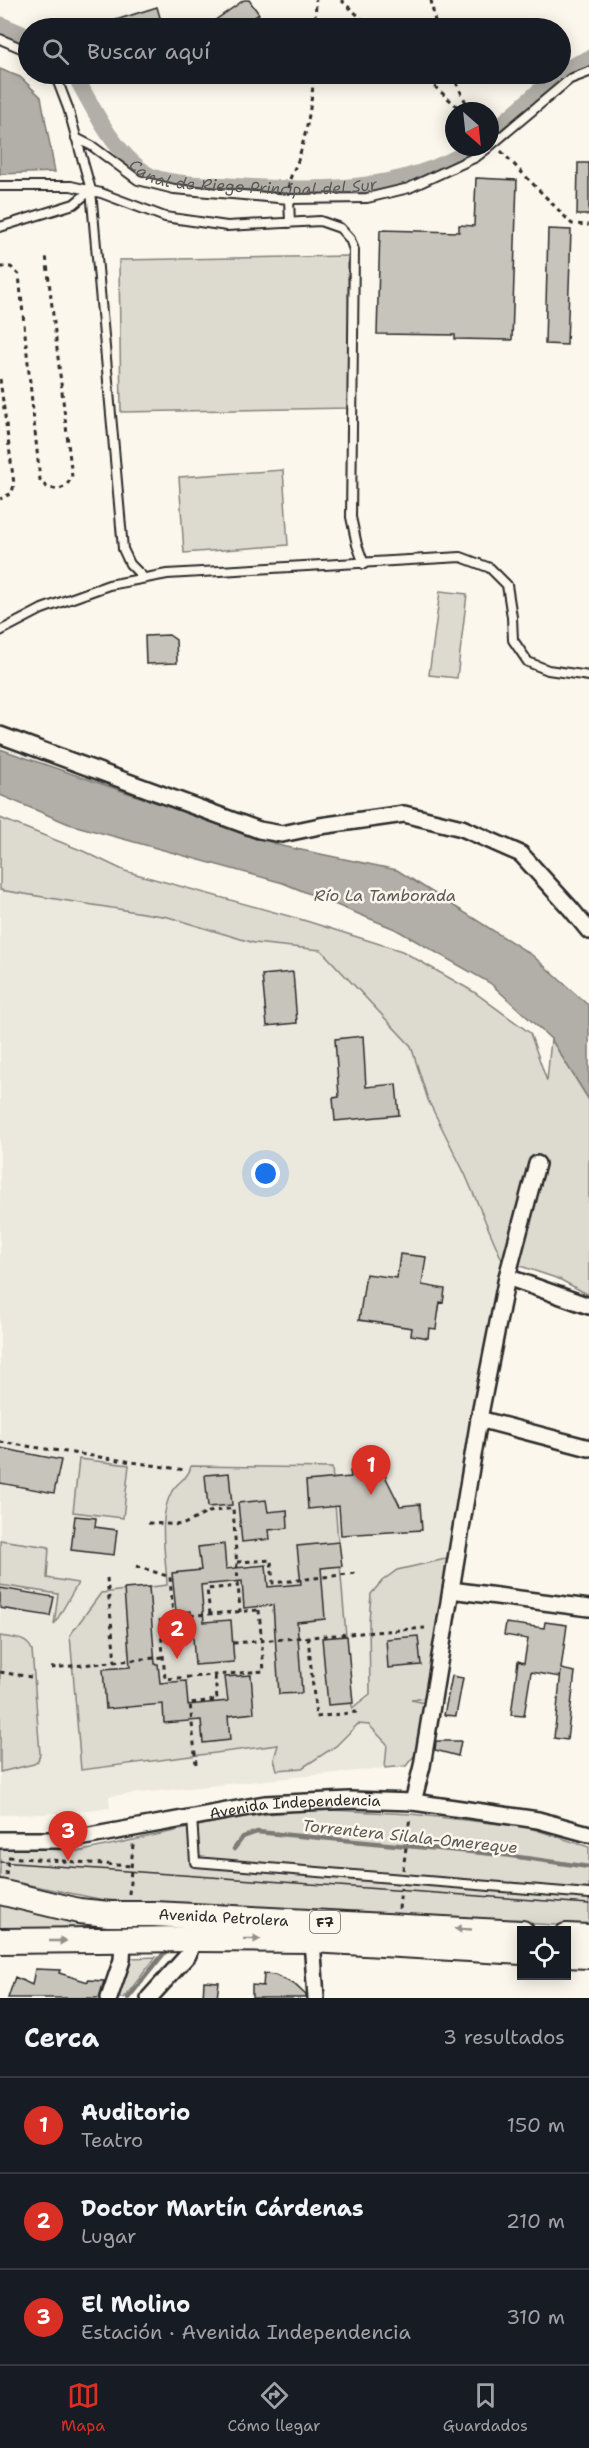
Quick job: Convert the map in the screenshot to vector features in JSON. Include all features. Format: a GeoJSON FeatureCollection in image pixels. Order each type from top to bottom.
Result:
{"type":"FeatureCollection","features":[{"type":"Feature","properties":{"kind":"highway","name":"Avenida Petrolera"},"geometry":{"type":"LineString","coordinates":[[3,1886],[79,1911],[517,1933]]}},
{"type":"Feature","properties":{"kind":"highway"},"geometry":{"type":"LineString","coordinates":[[571,1935],[589,1937]]}},
{"type":"Feature","properties":{"kind":"highway","name":"Avenida Petrolera"},"geometry":{"type":"LineString","coordinates":[[0,1941],[312,1940],[517,1952]]}},
{"type":"Feature","properties":{"kind":"highway"},"geometry":{"type":"LineString","coordinates":[[571,1955],[589,1956]]}},
{"type":"Feature","properties":{"kind":"street"},"geometry":{"type":"LineString","coordinates":[[0,735],[259,830],[282,834],[404,814],[462,828],[521,854],[589,931]]}},
{"type":"Feature","properties":{"kind":"street"},"geometry":{"type":"LineString","coordinates":[[412,1802],[422,1766],[479,1419],[507,1277],[537,1164]]}},
{"type":"Feature","properties":{"kind":"street"},"geometry":{"type":"LineString","coordinates":[[507,1277],[589,1306]]}},
{"type":"Feature","properties":{"kind":"street"},"geometry":{"type":"LineString","coordinates":[[479,1419],[589,1449]]}},
{"type":"Feature","properties":{"kind":"street"},"geometry":{"type":"LineString","coordinates":[[451,1590],[589,1608]]}},
{"type":"Feature","properties":{"kind":"street","name":"Avenida Independencia"},"geometry":{"type":"LineString","coordinates":[[4,1840],[68,1840],[265,1804],[350,1800],[412,1802],[537,1820],[589,1834]]}},
{"type":"Feature","properties":{"kind":"street"},"geometry":{"type":"LineString","coordinates":[[149,1998],[188,1955],[193,1939]]}},
{"type":"Feature","properties":{"kind":"street"},"geometry":{"type":"LineString","coordinates":[[312,1940],[316,1998]]}},
{"type":"Feature","properties":{"kind":"street"},"geometry":{"type":"LineString","coordinates":[[109,1998],[122,1960],[123,1941]]}},
{"type":"Feature","properties":{"kind":"lane"},"geometry":{"type":"LineString","coordinates":[[0,39],[18,47]]}},
{"type":"Feature","properties":{"kind":"lane"},"geometry":{"type":"LineString","coordinates":[[571,79],[589,72]]}},
{"type":"Feature","properties":{"kind":"lane"},"geometry":{"type":"LineString","coordinates":[[58,84],[91,190],[123,549],[130,564],[144,578]]}},
{"type":"Feature","properties":{"kind":"lane"},"geometry":{"type":"LineString","coordinates":[[499,138],[564,84]]}},
{"type":"Feature","properties":{"kind":"lane"},"geometry":{"type":"LineString","coordinates":[[76,138],[92,146],[138,180],[174,189],[289,196],[367,198],[409,188],[477,156]]}},
{"type":"Feature","properties":{"kind":"lane"},"geometry":{"type":"LineString","coordinates":[[0,186],[71,186],[91,190],[165,217],[227,226],[320,221],[340,228],[350,238],[354,250],[351,517],[364,564]]}},
{"type":"Feature","properties":{"kind":"lane"},"geometry":{"type":"LineString","coordinates":[[0,228],[74,204],[91,190]]}},
{"type":"Feature","properties":{"kind":"lane"},"geometry":{"type":"LineString","coordinates":[[289,196],[290,223]]}},
{"type":"Feature","properties":{"kind":"lane"},"geometry":{"type":"LineString","coordinates":[[0,632],[42,609],[109,585],[167,574],[461,557],[490,568],[507,585],[513,640],[528,662],[548,670],[589,676]]}},
{"type":"Feature","properties":{"kind":"lane"},"geometry":{"type":"LineString","coordinates":[[192,1817],[195,1862],[589,1894]]}},
{"type":"Feature","properties":{"kind":"path"},"geometry":{"type":"LineString","coordinates":[[315,18],[316,0]]}},
{"type":"Feature","properties":{"kind":"path"},"geometry":{"type":"LineString","coordinates":[[341,0],[361,18]]}},
{"type":"Feature","properties":{"kind":"path"},"geometry":{"type":"LineString","coordinates":[[431,0],[434,18]]}},
{"type":"Feature","properties":{"kind":"path"},"geometry":{"type":"LineString","coordinates":[[289,196],[289,176],[299,160],[312,84]]}},
{"type":"Feature","properties":{"kind":"path"},"geometry":{"type":"LineString","coordinates":[[432,84],[452,102]]}},
{"type":"Feature","properties":{"kind":"path"},"geometry":{"type":"LineString","coordinates":[[457,84],[466,102]]}},
{"type":"Feature","properties":{"kind":"path"},"geometry":{"type":"LineString","coordinates":[[499,153],[572,224],[589,225]]}},
{"type":"Feature","properties":{"kind":"path"},"geometry":{"type":"LineString","coordinates":[[0,267],[11,267],[19,275],[40,480],[47,487],[58,490],[66,486],[72,477],[46,255]]}},
{"type":"Feature","properties":{"kind":"path"},"geometry":{"type":"LineString","coordinates":[[0,379],[14,484],[12,493],[0,499]]}},
{"type":"Feature","properties":{"kind":"path"},"geometry":{"type":"LineString","coordinates":[[0,1442],[185,1470]]}},
{"type":"Feature","properties":{"kind":"path"},"geometry":{"type":"LineString","coordinates":[[148,1523],[182,1525],[209,1512],[233,1508],[240,1612]]}},
{"type":"Feature","properties":{"kind":"path"},"geometry":{"type":"LineString","coordinates":[[237,1562],[272,1560],[273,1583],[357,1573]]}},
{"type":"Feature","properties":{"kind":"path"},"geometry":{"type":"LineString","coordinates":[[136,1566],[170,1577],[173,1617]]}},
{"type":"Feature","properties":{"kind":"path"},"geometry":{"type":"LineString","coordinates":[[107,1578],[115,1662]]}},
{"type":"Feature","properties":{"kind":"path"},"geometry":{"type":"LineString","coordinates":[[210,1614],[207,1589],[238,1586]]}},
{"type":"Feature","properties":{"kind":"path"},"geometry":{"type":"LineString","coordinates":[[259,1610],[264,1671],[165,1679],[160,1618],[210,1614],[259,1610]]}},
{"type":"Feature","properties":{"kind":"path"},"geometry":{"type":"LineString","coordinates":[[233,1643],[424,1628]]}},
{"type":"Feature","properties":{"kind":"path"},"geometry":{"type":"LineString","coordinates":[[308,1637],[316,1717],[357,1712]]}},
{"type":"Feature","properties":{"kind":"path"},"geometry":{"type":"LineString","coordinates":[[51,1668],[164,1657]]}},
{"type":"Feature","properties":{"kind":"path"},"geometry":{"type":"LineString","coordinates":[[0,1672],[31,1677]]}},
{"type":"Feature","properties":{"kind":"path"},"geometry":{"type":"LineString","coordinates":[[196,1764],[190,1703],[217,1700],[215,1675]]}},
{"type":"Feature","properties":{"kind":"path"},"geometry":{"type":"LineString","coordinates":[[404,1857],[412,1802]]}},
{"type":"Feature","properties":{"kind":"path"},"geometry":{"type":"LineString","coordinates":[[128,1914],[134,1827]]}},
{"type":"Feature","properties":{"kind":"path"},"geometry":{"type":"LineString","coordinates":[[3,1886],[8,1857],[4,1840]]}},
{"type":"Feature","properties":{"kind":"path"},"geometry":{"type":"LineString","coordinates":[[8,1857],[131,1866]]}},
{"type":"Feature","properties":{"kind":"shaded area"},"geometry":{"type":"Polygon","coordinates":[[[348,256],[350,408],[121,412],[119,260],[348,256]]]}},
{"type":"Feature","properties":{"kind":"shaded area"},"geometry":{"type":"Polygon","coordinates":[[[283,470],[288,545],[184,553],[179,477],[283,470]]]}},
{"type":"Feature","properties":{"kind":"shaded area"},"geometry":{"type":"Polygon","coordinates":[[[440,591],[467,594],[457,678],[429,675],[440,591]]]}},
{"type":"Feature","properties":{"kind":"shaded area"},"geometry":{"type":"Polygon","coordinates":[[[0,818],[83,851],[125,871],[303,920],[402,951],[474,992],[530,1033],[547,1083],[502,1260],[414,1755],[406,1766],[109,1796],[110,1808],[0,1815],[0,818]]]}},
{"type":"Feature","properties":{"kind":"shaded area"},"geometry":{"type":"Polygon","coordinates":[[[0,818],[83,851],[125,871],[303,920],[402,951],[474,992],[530,1033],[547,1081],[551,1039],[589,1100],[589,1295],[559,1279],[502,1260],[465,1174],[428,1100],[411,1046],[321,950],[254,943],[168,917],[0,890],[0,818]]]}},
{"type":"Feature","properties":{"kind":"shaded area"},"geometry":{"type":"Polygon","coordinates":[[[79,1459],[129,1465],[123,1518],[73,1512],[79,1459]]]}},
{"type":"Feature","properties":{"kind":"shaded area"},"geometry":{"type":"Polygon","coordinates":[[[191,1466],[332,1468],[352,1708],[370,1694],[371,1594],[382,1581],[397,1570],[450,1558],[425,1698],[411,1700],[436,1705],[435,1730],[406,1766],[385,1768],[387,1744],[369,1725],[358,1724],[336,1746],[302,1768],[277,1770],[274,1759],[278,1745],[81,1770],[70,1635],[101,1593],[167,1585],[163,1537],[167,1502],[174,1488],[188,1474],[191,1466]]]}},
{"type":"Feature","properties":{"kind":"shaded area"},"geometry":{"type":"Polygon","coordinates":[[[0,1540],[49,1547],[47,1578],[78,1583],[54,1625],[58,1594],[0,1585],[0,1540]]]}},
{"type":"Feature","properties":{"kind":"shaded area"},"geometry":{"type":"Polygon","coordinates":[[[0,1636],[23,1640],[32,1650],[40,1754],[38,1761],[34,1764],[0,1772],[0,1636]]]}},
{"type":"Feature","properties":{"kind":"shaded area"},"geometry":{"type":"Polygon","coordinates":[[[311,1809],[411,1814],[527,1827],[589,1847],[589,1927],[104,1900],[0,1879],[0,1846],[82,1851],[235,1818],[311,1809]]]}},
{"type":"Feature","properties":{"kind":"shaded area"},"geometry":{"type":"Polygon","coordinates":[[[0,1901],[176,1926],[151,1926],[124,1933],[0,1932],[0,1901]]]}},
{"type":"Feature","properties":{"kind":"shaded area"},"geometry":{"type":"Polygon","coordinates":[[[156,1957],[124,1998],[117,1998],[131,1958],[156,1957]]]}},
{"type":"Feature","properties":{"kind":"water"},"geometry":{"type":"Polygon","coordinates":[[[0,69],[18,76],[18,84],[27,84],[41,97],[55,172],[0,174],[0,69]]]}},
{"type":"Feature","properties":{"kind":"water","name":"Río La Tamborada"},"geometry":{"type":"Polygon","coordinates":[[[0,749],[282,846],[397,870],[532,955],[589,1006],[589,1100],[551,1039],[490,983],[395,929],[283,883],[69,824],[0,795],[0,749]]]}},
{"type":"Feature","properties":{"kind":"building"},"geometry":{"type":"Polygon","coordinates":[[[244,0],[249,0],[259,14],[253,18],[218,18],[244,0]]]}},
{"type":"Feature","properties":{"kind":"building"},"geometry":{"type":"Polygon","coordinates":[[[157,7],[160,18],[122,18],[157,7]]]}},
{"type":"Feature","properties":{"kind":"building"},"geometry":{"type":"Polygon","coordinates":[[[578,163],[589,163],[589,215],[577,215],[578,163]]]}},
{"type":"Feature","properties":{"kind":"building"},"geometry":{"type":"Polygon","coordinates":[[[476,178],[517,180],[512,340],[455,339],[455,335],[377,334],[380,230],[459,232],[459,225],[474,226],[476,178]]]}},
{"type":"Feature","properties":{"kind":"building"},"geometry":{"type":"Polygon","coordinates":[[[548,229],[571,230],[567,345],[545,344],[548,229]]]}},
{"type":"Feature","properties":{"kind":"building"},"geometry":{"type":"Polygon","coordinates":[[[169,635],[176,640],[177,663],[146,664],[145,636],[169,635]]]}},
{"type":"Feature","properties":{"kind":"building"},"geometry":{"type":"Polygon","coordinates":[[[293,972],[297,1023],[267,1026],[262,975],[293,972]]]}},
{"type":"Feature","properties":{"kind":"building"},"geometry":{"type":"Polygon","coordinates":[[[363,1036],[366,1087],[396,1084],[399,1115],[335,1121],[333,1098],[339,1097],[335,1039],[363,1036]]]}},
{"type":"Feature","properties":{"kind":"building"},"geometry":{"type":"Polygon","coordinates":[[[400,1254],[426,1257],[422,1285],[445,1289],[443,1303],[440,1302],[436,1329],[429,1328],[428,1338],[411,1335],[412,1328],[359,1320],[366,1274],[397,1278],[400,1254]]]}},
{"type":"Feature","properties":{"kind":"building"},"geometry":{"type":"Polygon","coordinates":[[[0,1448],[61,1460],[54,1493],[0,1483],[0,1448]]]}},
{"type":"Feature","properties":{"kind":"building"},"geometry":{"type":"Polygon","coordinates":[[[385,1467],[386,1478],[400,1506],[420,1504],[422,1530],[341,1535],[339,1506],[308,1509],[306,1481],[351,1477],[350,1471],[385,1467]]]}},
{"type":"Feature","properties":{"kind":"building"},"geometry":{"type":"Polygon","coordinates":[[[229,1473],[232,1505],[208,1507],[205,1475],[229,1473]]]}},
{"type":"Feature","properties":{"kind":"building"},"geometry":{"type":"Polygon","coordinates":[[[266,1500],[268,1512],[287,1510],[288,1528],[269,1530],[270,1539],[242,1542],[238,1503],[266,1500]]]}},
{"type":"Feature","properties":{"kind":"building"},"geometry":{"type":"Polygon","coordinates":[[[75,1516],[96,1518],[95,1527],[117,1530],[114,1555],[71,1550],[75,1516]]]}},
{"type":"Feature","properties":{"kind":"building"},"geometry":{"type":"Polygon","coordinates":[[[339,1542],[342,1566],[321,1568],[325,1619],[297,1622],[302,1693],[279,1694],[273,1605],[244,1608],[242,1581],[201,1585],[204,1622],[231,1620],[234,1662],[195,1665],[191,1611],[176,1612],[172,1573],[201,1570],[198,1547],[224,1544],[226,1569],[266,1565],[268,1587],[301,1584],[297,1546],[339,1542]]]}},
{"type":"Feature","properties":{"kind":"building"},"geometry":{"type":"Polygon","coordinates":[[[149,1587],[155,1664],[158,1664],[160,1683],[186,1681],[188,1705],[228,1701],[225,1677],[251,1675],[254,1713],[228,1716],[230,1740],[203,1743],[201,1720],[164,1723],[163,1704],[106,1709],[103,1669],[130,1667],[124,1589],[149,1587]]]}},
{"type":"Feature","properties":{"kind":"building"},"geometry":{"type":"Polygon","coordinates":[[[0,1588],[54,1597],[50,1616],[0,1608],[0,1588]]]}},
{"type":"Feature","properties":{"kind":"building"},"geometry":{"type":"Polygon","coordinates":[[[545,1622],[567,1625],[561,1669],[575,1672],[567,1740],[554,1738],[561,1671],[560,1677],[531,1672],[524,1716],[511,1715],[518,1661],[524,1663],[528,1639],[504,1635],[506,1623],[544,1628],[545,1622]]]}},
{"type":"Feature","properties":{"kind":"building"},"geometry":{"type":"Polygon","coordinates":[[[347,1636],[353,1703],[328,1705],[322,1638],[347,1636]]]}},
{"type":"Feature","properties":{"kind":"building"},"geometry":{"type":"Polygon","coordinates":[[[418,1636],[421,1665],[388,1668],[386,1639],[418,1636]]]}},
{"type":"Feature","properties":{"kind":"building"},"geometry":{"type":"Polygon","coordinates":[[[452,1676],[463,1678],[456,1716],[444,1715],[452,1676]]]}},
{"type":"Feature","properties":{"kind":"building"},"geometry":{"type":"Polygon","coordinates":[[[436,1741],[461,1741],[458,1756],[435,1750],[436,1741]]]}},
{"type":"Feature","properties":{"kind":"building"},"geometry":{"type":"Polygon","coordinates":[[[35,1969],[60,1970],[59,1973],[88,1982],[88,1980],[104,1981],[99,1998],[8,1998],[15,1977],[32,1985],[35,1969]]]}},
{"type":"Feature","properties":{"kind":"building"},"geometry":{"type":"Polygon","coordinates":[[[264,1974],[275,1975],[294,1984],[306,1995],[306,1998],[252,1998],[252,1985],[263,1986],[264,1974]]]}},
{"type":"Feature","properties":{"kind":"building"},"geometry":{"type":"Polygon","coordinates":[[[204,1981],[219,1982],[217,1998],[203,1998],[204,1981]]]}},
{"type":"Feature","properties":{"kind":"waterway","name":"Canal de Riego Principal del Sur"},"geometry":{"type":"LineString","coordinates":[[0,24],[18,32]]}},
{"type":"Feature","properties":{"kind":"waterway","name":"Canal de Riego Principal del Sur"},"geometry":{"type":"LineString","coordinates":[[571,66],[589,58]]}},
{"type":"Feature","properties":{"kind":"waterway","name":"Canal de Riego Principal del Sur"},"geometry":{"type":"LineString","coordinates":[[80,84],[104,128],[123,152],[146,173],[172,181],[288,188],[353,186],[384,182],[416,174],[459,156]]}},
{"type":"Feature","properties":{"kind":"waterway","name":"Canal de Riego Principal del Sur"},"geometry":{"type":"LineString","coordinates":[[499,126],[547,84]]}},
{"type":"Feature","properties":{"kind":"waterway","name":"Torrentera Silala-Omereque"},"geometry":{"type":"LineString","coordinates":[[234,1849],[243,1837],[257,1832],[504,1855],[589,1867]]}},
{"type":"Feature","properties":{"kind":"waterway"},"geometry":{"type":"LineString","coordinates":[[128,1998],[165,1952]]}},
{"type":"Feature","properties":{"kind":"tram line"},"geometry":{"type":"LineString","coordinates":[[0,1862],[589,1904]]}},
{"type":"Feature","properties":{"kind":"place","name":"Auditorio"},"geometry":{"type":"Point","coordinates":[371,1495]}},
{"type":"Feature","properties":{"kind":"place","name":"Doctor Martín Cárdenas"},"geometry":{"type":"Point","coordinates":[177,1659]}},
{"type":"Feature","properties":{"kind":"place","name":"El Molino"},"geometry":{"type":"Point","coordinates":[68,1861]}}]}
